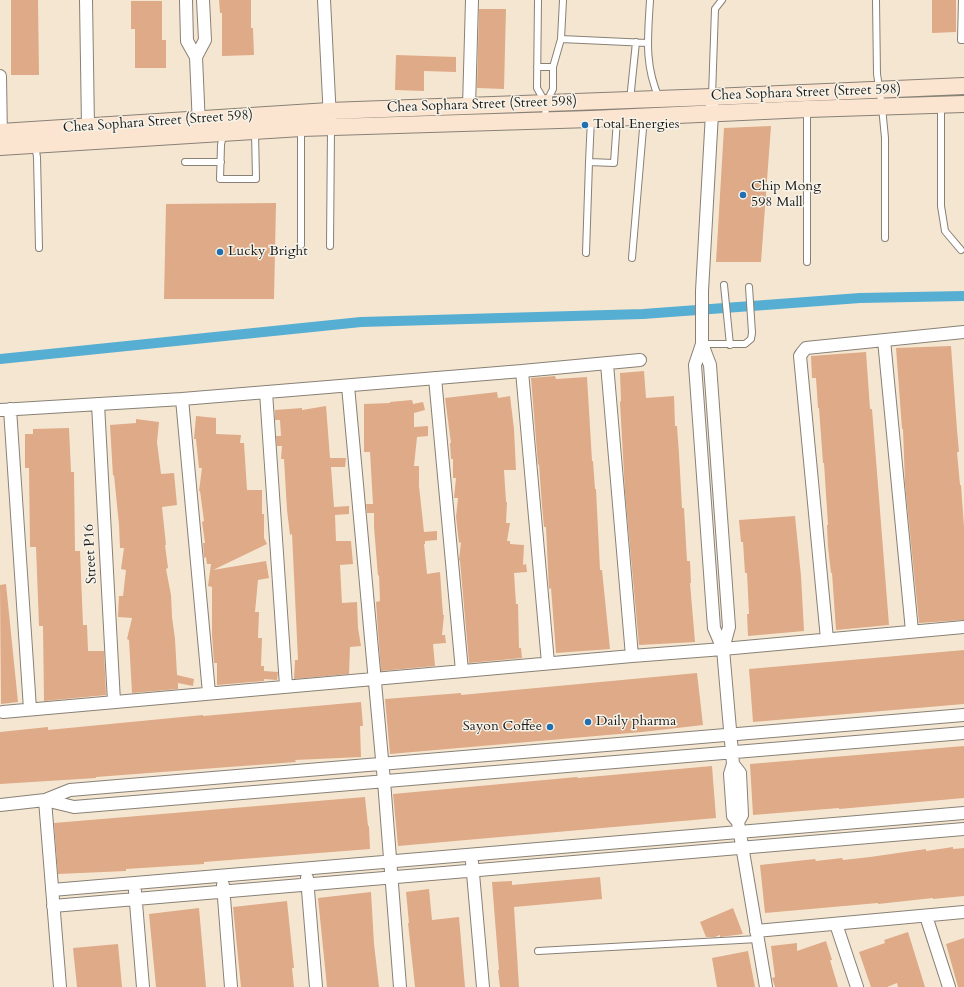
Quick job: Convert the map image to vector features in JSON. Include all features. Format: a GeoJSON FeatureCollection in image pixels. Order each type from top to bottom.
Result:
{"type":"FeatureCollection","features":[{"type":"Feature","properties":{"kind":"main road","name":"Chea Sophara Street (Street 598)"},"geometry":{"type":"LineString","coordinates":[[223,126],[255,132],[301,128],[545,120],[630,100],[964,86]]}},
{"type":"Feature","properties":{"kind":"main road","name":"Chea Sophara Street (Street 598)"},"geometry":{"type":"LineString","coordinates":[[0,140],[88,126],[223,126],[329,111],[546,103],[591,110],[617,118],[807,109],[964,104]]}},
{"type":"Feature","properties":{"kind":"main road","name":"Chea Sophara Street (Street 598)"},"geometry":{"type":"LineString","coordinates":[[0,140],[35,145],[199,127]]}},
{"type":"Feature","properties":{"kind":"street"},"geometry":{"type":"LineString","coordinates":[[86,0],[88,126]]}},
{"type":"Feature","properties":{"kind":"street"},"geometry":{"type":"LineString","coordinates":[[186,0],[187,41],[196,57],[199,127]]}},
{"type":"Feature","properties":{"kind":"street"},"geometry":{"type":"LineString","coordinates":[[196,57],[205,40],[204,0]]}},
{"type":"Feature","properties":{"kind":"street"},"geometry":{"type":"LineString","coordinates":[[324,0],[331,127]]}},
{"type":"Feature","properties":{"kind":"street"},"geometry":{"type":"LineString","coordinates":[[470,106],[472,0]]}},
{"type":"Feature","properties":{"kind":"street"},"geometry":{"type":"LineString","coordinates":[[0,76],[0,140]]}},
{"type":"Feature","properties":{"kind":"street"},"geometry":{"type":"LineString","coordinates":[[712,97],[702,291],[702,344],[695,365],[714,628],[723,649],[732,758],[730,774],[733,816],[739,827],[766,987]]}},
{"type":"Feature","properties":{"kind":"street"},"geometry":{"type":"LineString","coordinates":[[827,638],[800,356],[806,348],[964,332]]}},
{"type":"Feature","properties":{"kind":"street"},"geometry":{"type":"LineString","coordinates":[[884,340],[912,631]]}},
{"type":"Feature","properties":{"kind":"street"},"geometry":{"type":"LineString","coordinates":[[702,344],[710,364],[729,627],[723,649]]}},
{"type":"Feature","properties":{"kind":"street"},"geometry":{"type":"LineString","coordinates":[[30,709],[5,409],[182,399],[640,360]]}},
{"type":"Feature","properties":{"kind":"street"},"geometry":{"type":"LineString","coordinates":[[607,364],[632,656]]}},
{"type":"Feature","properties":{"kind":"street"},"geometry":{"type":"LineString","coordinates":[[522,371],[548,663]]}},
{"type":"Feature","properties":{"kind":"street"},"geometry":{"type":"LineString","coordinates":[[435,378],[462,671]]}},
{"type":"Feature","properties":{"kind":"street"},"geometry":{"type":"LineString","coordinates":[[348,386],[384,781],[400,987]]}},
{"type":"Feature","properties":{"kind":"street"},"geometry":{"type":"LineString","coordinates":[[266,392],[286,686]]}},
{"type":"Feature","properties":{"kind":"street"},"geometry":{"type":"LineString","coordinates":[[182,399],[209,693]]}},
{"type":"Feature","properties":{"kind":"street","name":"Street P16"},"geometry":{"type":"LineString","coordinates":[[98,404],[114,702]]}},
{"type":"Feature","properties":{"kind":"street"},"geometry":{"type":"LineString","coordinates":[[698,406],[713,404]]}},
{"type":"Feature","properties":{"kind":"street"},"geometry":{"type":"LineString","coordinates":[[703,480],[718,478]]}},
{"type":"Feature","properties":{"kind":"street"},"geometry":{"type":"LineString","coordinates":[[3,712],[548,663],[723,649],[964,626]]}},
{"type":"Feature","properties":{"kind":"street"},"geometry":{"type":"LineString","coordinates":[[0,805],[45,800],[70,790],[964,714]]}},
{"type":"Feature","properties":{"kind":"street"},"geometry":{"type":"LineString","coordinates":[[914,719],[916,737]]}},
{"type":"Feature","properties":{"kind":"street"},"geometry":{"type":"LineString","coordinates":[[795,729],[797,747]]}},
{"type":"Feature","properties":{"kind":"street"},"geometry":{"type":"LineString","coordinates":[[45,800],[74,807],[674,757],[732,758],[797,747],[964,733]]}},
{"type":"Feature","properties":{"kind":"street"},"geometry":{"type":"LineString","coordinates":[[673,739],[674,757]]}},
{"type":"Feature","properties":{"kind":"street"},"geometry":{"type":"LineString","coordinates":[[562,748],[563,766]]}},
{"type":"Feature","properties":{"kind":"street"},"geometry":{"type":"LineString","coordinates":[[444,758],[445,776]]}},
{"type":"Feature","properties":{"kind":"street"},"geometry":{"type":"LineString","coordinates":[[327,768],[328,786]]}},
{"type":"Feature","properties":{"kind":"street"},"geometry":{"type":"LineString","coordinates":[[218,778],[220,795]]}},
{"type":"Feature","properties":{"kind":"street"},"geometry":{"type":"LineString","coordinates":[[106,787],[108,804]]}},
{"type":"Feature","properties":{"kind":"street"},"geometry":{"type":"LineString","coordinates":[[45,800],[60,987]]}},
{"type":"Feature","properties":{"kind":"street"},"geometry":{"type":"LineString","coordinates":[[52,890],[606,843],[739,827],[869,821],[964,813]]}},
{"type":"Feature","properties":{"kind":"street"},"geometry":{"type":"LineString","coordinates":[[869,821],[870,837]]}},
{"type":"Feature","properties":{"kind":"street"},"geometry":{"type":"LineString","coordinates":[[53,906],[964,829]]}},
{"type":"Feature","properties":{"kind":"street"},"geometry":{"type":"LineString","coordinates":[[606,843],[606,859]]}},
{"type":"Feature","properties":{"kind":"street"},"geometry":{"type":"LineString","coordinates":[[472,855],[484,987]]}},
{"type":"Feature","properties":{"kind":"street"},"geometry":{"type":"LineString","coordinates":[[306,869],[316,987]]}},
{"type":"Feature","properties":{"kind":"street"},"geometry":{"type":"LineString","coordinates":[[222,876],[231,987]]}},
{"type":"Feature","properties":{"kind":"street"},"geometry":{"type":"LineString","coordinates":[[134,883],[143,987]]}},
{"type":"Feature","properties":{"kind":"street"},"geometry":{"type":"LineString","coordinates":[[757,935],[836,924],[964,912]]}},
{"type":"Feature","properties":{"kind":"street"},"geometry":{"type":"LineString","coordinates":[[926,916],[949,987]]}},
{"type":"Feature","properties":{"kind":"street"},"geometry":{"type":"LineString","coordinates":[[836,924],[857,987]]}},
{"type":"Feature","properties":{"kind":"lane"},"geometry":{"type":"LineString","coordinates":[[538,0],[537,88],[546,103]]}},
{"type":"Feature","properties":{"kind":"lane"},"geometry":{"type":"LineString","coordinates":[[545,120],[546,103],[553,89],[553,67],[561,39],[563,0]]}},
{"type":"Feature","properties":{"kind":"lane"},"geometry":{"type":"LineString","coordinates":[[650,0],[648,56],[652,83],[659,98]]}},
{"type":"Feature","properties":{"kind":"lane"},"geometry":{"type":"LineString","coordinates":[[712,97],[715,9],[722,0]]}},
{"type":"Feature","properties":{"kind":"lane"},"geometry":{"type":"LineString","coordinates":[[876,0],[877,74],[885,138],[885,238]]}},
{"type":"Feature","properties":{"kind":"lane"},"geometry":{"type":"LineString","coordinates":[[962,0],[961,40],[964,40]]}},
{"type":"Feature","properties":{"kind":"lane"},"geometry":{"type":"LineString","coordinates":[[561,39],[648,43]]}},
{"type":"Feature","properties":{"kind":"lane"},"geometry":{"type":"LineString","coordinates":[[630,100],[636,42]]}},
{"type":"Feature","properties":{"kind":"lane"},"geometry":{"type":"LineString","coordinates":[[537,67],[553,67]]}},
{"type":"Feature","properties":{"kind":"lane"},"geometry":{"type":"LineString","coordinates":[[941,105],[941,206],[945,231],[961,250]]}},
{"type":"Feature","properties":{"kind":"lane"},"geometry":{"type":"LineString","coordinates":[[807,109],[807,262]]}},
{"type":"Feature","properties":{"kind":"lane"},"geometry":{"type":"LineString","coordinates":[[586,253],[591,110]]}},
{"type":"Feature","properties":{"kind":"lane"},"geometry":{"type":"LineString","coordinates":[[632,258],[644,117]]}},
{"type":"Feature","properties":{"kind":"lane"},"geometry":{"type":"LineString","coordinates":[[589,162],[614,163],[617,118]]}},
{"type":"Feature","properties":{"kind":"lane"},"geometry":{"type":"LineString","coordinates":[[223,126],[220,179],[256,179],[255,132]]}},
{"type":"Feature","properties":{"kind":"lane"},"geometry":{"type":"LineString","coordinates":[[330,246],[331,127]]}},
{"type":"Feature","properties":{"kind":"lane"},"geometry":{"type":"LineString","coordinates":[[301,128],[301,245]]}},
{"type":"Feature","properties":{"kind":"lane"},"geometry":{"type":"LineString","coordinates":[[35,145],[38,157],[39,248]]}},
{"type":"Feature","properties":{"kind":"lane"},"geometry":{"type":"LineString","coordinates":[[184,162],[221,162]]}},
{"type":"Feature","properties":{"kind":"lane"},"geometry":{"type":"LineString","coordinates":[[724,285],[730,345]]}},
{"type":"Feature","properties":{"kind":"lane"},"geometry":{"type":"LineString","coordinates":[[702,344],[745,344],[751,339],[750,287]]}},
{"type":"Feature","properties":{"kind":"lane"},"geometry":{"type":"LineString","coordinates":[[538,951],[757,935]]}},
{"type":"Feature","properties":{"kind":"building"},"geometry":{"type":"Polygon","coordinates":[[[11,0],[38,0],[39,75],[11,75],[11,0]]]}},
{"type":"Feature","properties":{"kind":"building"},"geometry":{"type":"Polygon","coordinates":[[[219,0],[251,0],[251,28],[253,28],[254,55],[222,56],[222,13],[220,13],[219,0]]]}},
{"type":"Feature","properties":{"kind":"building"},"geometry":{"type":"Polygon","coordinates":[[[932,0],[956,0],[956,32],[932,33],[932,0]]]}},
{"type":"Feature","properties":{"kind":"building"},"geometry":{"type":"Polygon","coordinates":[[[131,1],[162,1],[162,40],[166,40],[166,68],[135,68],[135,29],[131,29],[131,1]]]}},
{"type":"Feature","properties":{"kind":"building"},"geometry":{"type":"Polygon","coordinates":[[[479,9],[506,9],[504,89],[477,88],[479,9]]]}},
{"type":"Feature","properties":{"kind":"building"},"geometry":{"type":"Polygon","coordinates":[[[396,55],[456,57],[456,72],[424,71],[424,91],[395,90],[396,55]]]}},
{"type":"Feature","properties":{"kind":"building"},"geometry":{"type":"Polygon","coordinates":[[[771,126],[761,262],[716,262],[724,128],[771,126]]]}},
{"type":"Feature","properties":{"kind":"building","name":"Lucky Bright"},"geometry":{"type":"Polygon","coordinates":[[[276,203],[274,299],[164,299],[166,204],[276,203]]]}},
{"type":"Feature","properties":{"kind":"building"},"geometry":{"type":"Polygon","coordinates":[[[951,346],[959,452],[957,452],[964,527],[964,620],[919,623],[905,483],[903,429],[896,348],[951,346]]]}},
{"type":"Feature","properties":{"kind":"building"},"geometry":{"type":"Polygon","coordinates":[[[866,352],[889,625],[836,630],[832,573],[828,547],[824,463],[819,408],[816,378],[812,378],[811,356],[866,352]]]}},
{"type":"Feature","properties":{"kind":"building"},"geometry":{"type":"Polygon","coordinates":[[[644,371],[646,398],[674,396],[675,426],[677,426],[687,561],[690,561],[690,583],[695,642],[639,645],[625,492],[620,402],[620,373],[644,371]]]}},
{"type":"Feature","properties":{"kind":"building"},"geometry":{"type":"Polygon","coordinates":[[[555,376],[556,379],[587,377],[592,461],[596,489],[600,570],[602,570],[610,649],[556,653],[551,588],[549,589],[546,527],[544,527],[531,378],[555,376]]]}},
{"type":"Feature","properties":{"kind":"building"},"geometry":{"type":"Polygon","coordinates":[[[497,392],[498,398],[510,396],[514,429],[516,470],[504,470],[507,502],[506,523],[510,523],[507,541],[510,541],[510,544],[524,545],[523,565],[526,564],[527,572],[514,573],[516,604],[518,604],[519,648],[521,648],[522,658],[469,663],[459,560],[461,542],[459,543],[456,517],[458,498],[454,498],[456,478],[453,478],[453,459],[451,459],[451,443],[445,398],[497,392]]]}},
{"type":"Feature","properties":{"kind":"building"},"geometry":{"type":"Polygon","coordinates":[[[412,400],[413,404],[423,402],[425,410],[414,413],[414,427],[428,426],[428,436],[417,437],[414,466],[419,466],[419,486],[424,532],[437,531],[437,540],[425,541],[424,544],[427,574],[440,572],[444,615],[442,635],[445,635],[446,643],[433,644],[435,666],[381,671],[376,602],[380,601],[379,575],[378,576],[374,513],[367,513],[366,504],[373,504],[370,452],[364,452],[364,404],[412,400]]]}},
{"type":"Feature","properties":{"kind":"building"},"geometry":{"type":"Polygon","coordinates":[[[326,406],[330,458],[346,458],[345,467],[331,467],[334,507],[349,506],[349,514],[335,515],[336,541],[351,541],[353,564],[340,565],[342,603],[357,602],[358,628],[361,646],[350,647],[349,674],[294,679],[295,660],[298,660],[292,534],[290,535],[287,510],[284,459],[281,459],[282,446],[277,446],[276,436],[281,436],[280,420],[275,420],[275,410],[302,408],[302,410],[326,406]]]}},
{"type":"Feature","properties":{"kind":"building"},"geometry":{"type":"Polygon","coordinates":[[[196,416],[216,418],[216,434],[241,435],[240,443],[244,443],[247,490],[262,490],[264,538],[267,544],[213,570],[266,561],[269,578],[258,580],[255,612],[259,612],[258,638],[262,638],[261,666],[264,666],[264,671],[278,672],[277,680],[264,679],[264,681],[217,685],[217,663],[214,663],[212,635],[212,587],[208,586],[211,564],[207,564],[206,557],[204,558],[203,543],[205,543],[202,522],[204,521],[199,491],[202,468],[199,468],[196,439],[194,439],[196,416]]]}},
{"type":"Feature","properties":{"kind":"building"},"geometry":{"type":"Polygon","coordinates":[[[136,419],[159,422],[157,442],[161,474],[174,473],[177,505],[162,507],[168,568],[166,569],[171,595],[177,675],[194,679],[193,686],[178,683],[178,689],[132,693],[129,640],[127,639],[132,618],[118,617],[119,596],[123,596],[126,570],[121,569],[124,548],[120,548],[110,425],[136,423],[136,419]]]}},
{"type":"Feature","properties":{"kind":"building"},"geometry":{"type":"Polygon","coordinates":[[[69,428],[71,472],[74,472],[75,551],[80,551],[83,625],[87,625],[88,651],[104,651],[106,695],[44,701],[43,626],[39,626],[36,547],[30,547],[29,468],[25,468],[25,434],[33,434],[33,429],[69,428]]]}},
{"type":"Feature","properties":{"kind":"building"},"geometry":{"type":"Polygon","coordinates":[[[795,516],[801,576],[804,631],[748,636],[747,614],[749,614],[747,573],[745,573],[743,542],[741,542],[739,520],[795,516]]]}},
{"type":"Feature","properties":{"kind":"building"},"geometry":{"type":"Polygon","coordinates":[[[6,584],[18,702],[1,704],[0,585],[6,584]]]}},
{"type":"Feature","properties":{"kind":"building"},"geometry":{"type":"Polygon","coordinates":[[[964,650],[964,704],[753,722],[749,669],[964,650]]]}},
{"type":"Feature","properties":{"kind":"building"},"geometry":{"type":"Polygon","coordinates":[[[697,673],[703,725],[642,732],[390,754],[385,699],[461,693],[461,695],[697,673]]]}},
{"type":"Feature","properties":{"kind":"building"},"geometry":{"type":"Polygon","coordinates":[[[361,702],[363,726],[360,726],[361,757],[295,760],[296,762],[0,784],[0,732],[48,727],[48,730],[361,702]]]}},
{"type":"Feature","properties":{"kind":"building"},"geometry":{"type":"Polygon","coordinates":[[[964,746],[964,798],[753,815],[750,764],[964,746]]]}},
{"type":"Feature","properties":{"kind":"building"},"geometry":{"type":"Polygon","coordinates":[[[712,766],[716,818],[398,846],[393,794],[712,766]]]}},
{"type":"Feature","properties":{"kind":"building"},"geometry":{"type":"Polygon","coordinates":[[[365,797],[369,826],[370,849],[204,862],[204,864],[126,869],[126,871],[58,874],[54,823],[365,797]]]}},
{"type":"Feature","properties":{"kind":"building"},"geometry":{"type":"Polygon","coordinates":[[[953,847],[953,849],[964,848],[964,896],[765,913],[760,865],[815,859],[816,861],[842,858],[843,860],[953,847]]]}},
{"type":"Feature","properties":{"kind":"building"},"geometry":{"type":"Polygon","coordinates":[[[600,877],[602,899],[514,907],[519,987],[500,987],[492,882],[512,881],[512,885],[600,877]]]}},
{"type":"Feature","properties":{"kind":"building"},"geometry":{"type":"Polygon","coordinates":[[[429,889],[432,920],[459,917],[465,987],[415,987],[406,892],[429,889]]]}},
{"type":"Feature","properties":{"kind":"building"},"geometry":{"type":"Polygon","coordinates":[[[371,892],[374,944],[379,987],[327,987],[318,898],[371,892]]]}},
{"type":"Feature","properties":{"kind":"building"},"geometry":{"type":"Polygon","coordinates":[[[287,901],[294,968],[292,968],[294,987],[241,987],[233,907],[287,901]]]}},
{"type":"Feature","properties":{"kind":"building"},"geometry":{"type":"Polygon","coordinates":[[[199,908],[206,987],[156,987],[149,914],[199,908]]]}},
{"type":"Feature","properties":{"kind":"building"},"geometry":{"type":"Polygon","coordinates":[[[733,908],[743,934],[706,937],[700,922],[733,908]]]}},
{"type":"Feature","properties":{"kind":"building"},"geometry":{"type":"Polygon","coordinates":[[[908,932],[925,987],[898,987],[897,983],[887,987],[871,987],[859,952],[885,943],[884,940],[908,932]]]}},
{"type":"Feature","properties":{"kind":"building"},"geometry":{"type":"Polygon","coordinates":[[[964,938],[964,987],[958,987],[946,944],[964,938]]]}},
{"type":"Feature","properties":{"kind":"building"},"geometry":{"type":"Polygon","coordinates":[[[826,941],[838,987],[775,987],[772,978],[775,977],[771,946],[797,943],[797,951],[826,941]]]}},
{"type":"Feature","properties":{"kind":"building"},"geometry":{"type":"Polygon","coordinates":[[[118,944],[122,987],[77,987],[73,948],[118,944]]]}},
{"type":"Feature","properties":{"kind":"building"},"geometry":{"type":"Polygon","coordinates":[[[748,951],[755,987],[717,987],[712,958],[748,951]]]}},
{"type":"Feature","properties":{"kind":"waterway"},"geometry":{"type":"LineString","coordinates":[[0,359],[361,322],[643,314],[860,298],[964,296]]}},
{"type":"Feature","properties":{"kind":"place","name":"Total Energies"},"geometry":{"type":"Point","coordinates":[585,125]}},
{"type":"Feature","properties":{"kind":"place","name":"Chip Mong 598 Mall"},"geometry":{"type":"Point","coordinates":[743,195]}},
{"type":"Feature","properties":{"kind":"place","name":"Lucky Bright"},"geometry":{"type":"Point","coordinates":[220,252]}},
{"type":"Feature","properties":{"kind":"place","name":"Daily pharma"},"geometry":{"type":"Point","coordinates":[588,722]}},
{"type":"Feature","properties":{"kind":"place","name":"Sayon Coffee"},"geometry":{"type":"Point","coordinates":[550,727]}}]}
